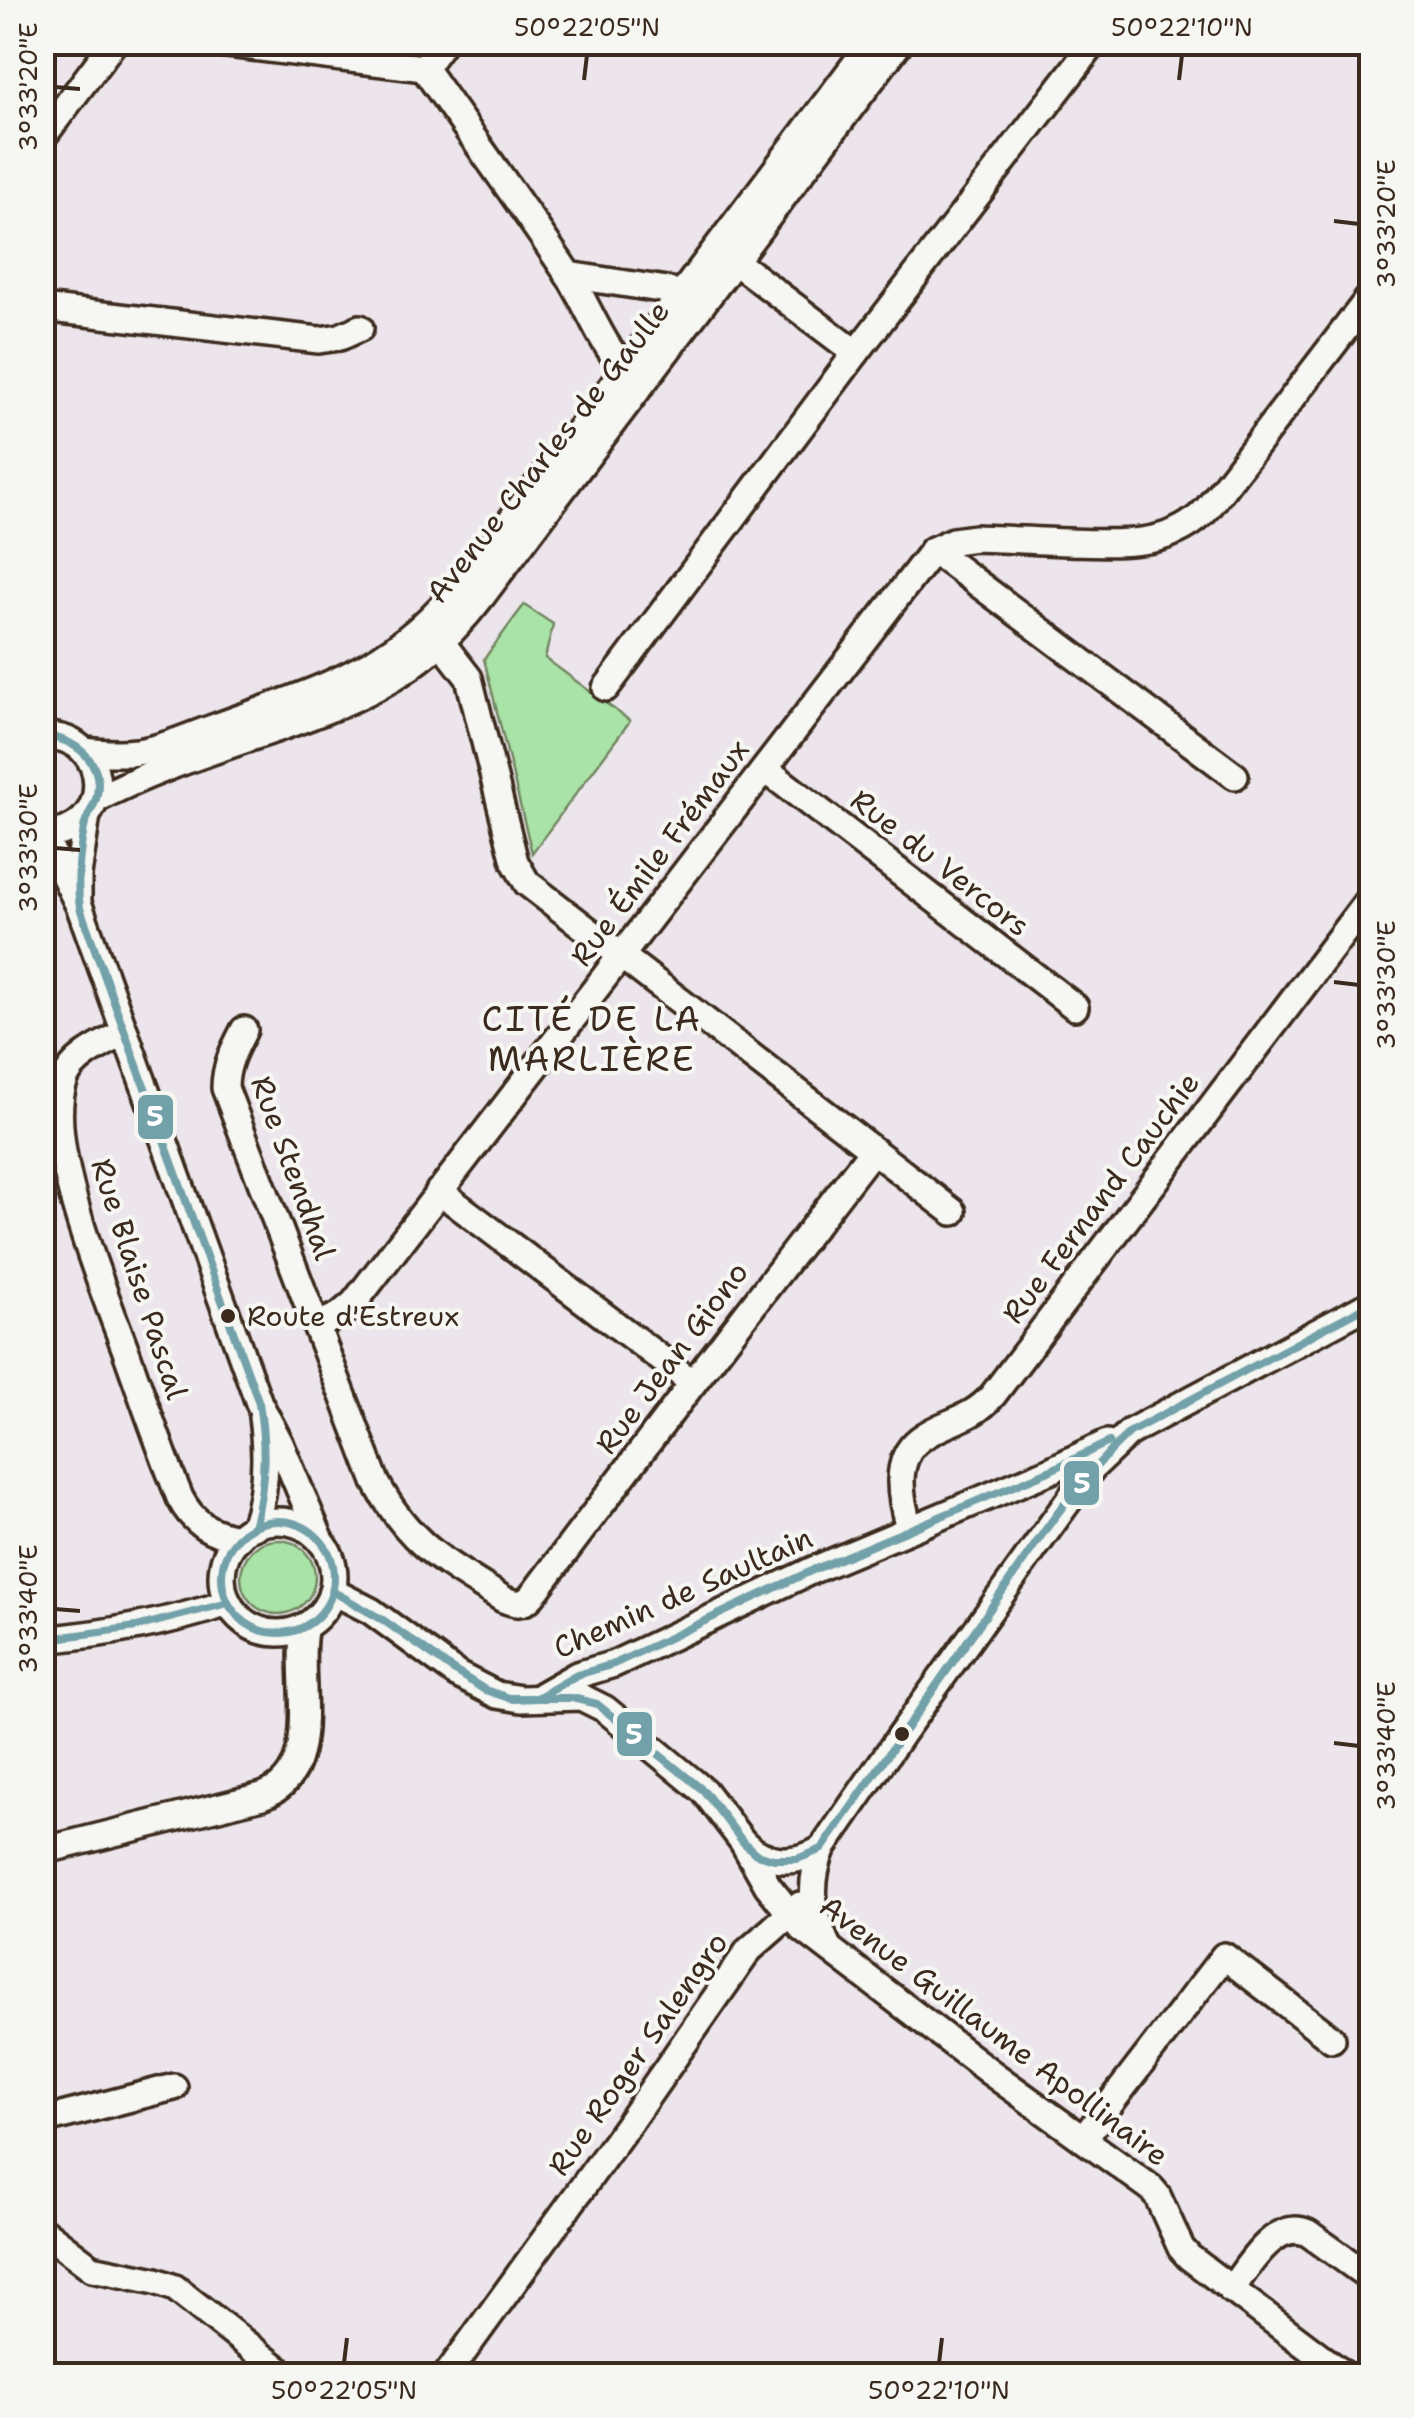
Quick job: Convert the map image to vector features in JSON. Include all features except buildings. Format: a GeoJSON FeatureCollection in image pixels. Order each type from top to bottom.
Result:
{"type":"FeatureCollection","features":[{"type":"Feature","properties":{"kind":"street"},"geometry":{"type":"LineString","coordinates":[[42,138],[114,42]]}},
{"type":"Feature","properties":{"kind":"street"},"geometry":{"type":"LineString","coordinates":[[211,42],[424,68],[568,275],[604,340],[634,377]]}},
{"type":"Feature","properties":{"kind":"street"},"geometry":{"type":"LineString","coordinates":[[424,68],[443,42]]}},
{"type":"Feature","properties":{"kind":"street","name":"Avenue Charles de Gaulle"},"geometry":{"type":"LineString","coordinates":[[42,836],[67,830],[91,808],[153,772],[316,715],[411,666],[452,596],[634,377],[726,254],[872,42]]}},
{"type":"Feature","properties":{"kind":"street","name":"Avenue Charles de Gaulle"},"geometry":{"type":"LineString","coordinates":[[726,254],[900,42]]}},
{"type":"Feature","properties":{"kind":"street"},"geometry":{"type":"LineString","coordinates":[[606,688],[856,353],[1096,42]]}},
{"type":"Feature","properties":{"kind":"street"},"geometry":{"type":"LineString","coordinates":[[726,254],[856,353]]}},
{"type":"Feature","properties":{"kind":"street"},"geometry":{"type":"LineString","coordinates":[[568,275],[666,290],[689,304]]}},
{"type":"Feature","properties":{"kind":"street"},"geometry":{"type":"LineString","coordinates":[[1235,776],[934,550],[953,541],[975,538],[1132,543],[1160,539],[1183,530],[1208,508],[1372,294]]}},
{"type":"Feature","properties":{"kind":"street"},"geometry":{"type":"LineString","coordinates":[[42,308],[319,340],[340,337],[360,328]]}},
{"type":"Feature","properties":{"kind":"street","name":"Rue Émile Frémaux"},"geometry":{"type":"LineString","coordinates":[[316,1326],[340,1315],[354,1303],[934,550]]}},
{"type":"Feature","properties":{"kind":"street"},"geometry":{"type":"LineString","coordinates":[[434,632],[470,678],[518,870],[527,883],[953,1212]]}},
{"type":"Feature","properties":{"kind":"street","name":"Avenue Charles de Gaulle"},"geometry":{"type":"LineString","coordinates":[[42,736],[64,738],[84,751],[147,750],[293,699],[434,632]]}},
{"type":"Feature","properties":{"kind":"street"},"geometry":{"type":"LineString","coordinates":[[80,908],[78,875],[97,776],[84,751]]}},
{"type":"Feature","properties":{"kind":"street","name":"Rue du Vercors"},"geometry":{"type":"LineString","coordinates":[[765,769],[1075,1008]]}},
{"type":"Feature","properties":{"kind":"street"},"geometry":{"type":"LineString","coordinates":[[42,836],[80,908],[259,1403],[332,1565],[332,1591],[320,1614],[305,1626],[286,1633],[265,1632],[241,1619],[224,1590],[223,1569],[230,1549],[246,1532],[260,1500],[264,1430],[259,1403]]}},
{"type":"Feature","properties":{"kind":"street","name":"Rue Fernand Cauchie"},"geometry":{"type":"LineString","coordinates":[[908,1528],[900,1482],[913,1446],[985,1404],[1372,895]]}},
{"type":"Feature","properties":{"kind":"street","name":"Rue Stendhal"},"geometry":{"type":"LineString","coordinates":[[244,1030],[230,1056],[225,1088],[368,1466],[402,1524],[425,1548],[503,1599],[522,1604]]}},
{"type":"Feature","properties":{"kind":"street","name":"Rue Blaise Pascal"},"geometry":{"type":"LineString","coordinates":[[125,1032],[80,1060],[66,1076],[61,1100],[66,1168],[90,1250],[180,1498],[205,1528],[227,1536],[246,1532]]}},
{"type":"Feature","properties":{"kind":"street","name":"Rue Jean Giono"},"geometry":{"type":"LineString","coordinates":[[522,1604],[532,1596],[872,1151]]}},
{"type":"Feature","properties":{"kind":"street"},"geometry":{"type":"LineString","coordinates":[[439,1192],[692,1383]]}},
{"type":"Feature","properties":{"kind":"street"},"geometry":{"type":"LineString","coordinates":[[828,1948],[814,1909],[814,1878],[822,1849],[1099,1460],[1130,1432],[1372,1303]]}},
{"type":"Feature","properties":{"kind":"street","name":"Chemin de Saultain"},"geometry":{"type":"LineString","coordinates":[[332,1591],[370,1611],[484,1690],[507,1698],[538,1698],[578,1675],[614,1664],[790,1580],[1029,1480],[1130,1432]]}},
{"type":"Feature","properties":{"kind":"street"},"geometry":{"type":"LineString","coordinates":[[1029,1480],[1039,1483],[1049,1494],[1055,1518]]}},
{"type":"Feature","properties":{"kind":"street"},"geometry":{"type":"LineString","coordinates":[[246,1532],[276,1522],[290,1522],[321,1542]]}},
{"type":"Feature","properties":{"kind":"street"},"geometry":{"type":"LineString","coordinates":[[42,1640],[136,1628],[228,1602]]}},
{"type":"Feature","properties":{"kind":"street"},"geometry":{"type":"LineString","coordinates":[[42,1851],[262,1796],[280,1787],[292,1770],[302,1734],[305,1626]]}},
{"type":"Feature","properties":{"kind":"street"},"geometry":{"type":"LineString","coordinates":[[605,1708],[601,1684],[606,1670],[614,1664]]}},
{"type":"Feature","properties":{"kind":"street"},"geometry":{"type":"LineString","coordinates":[[538,1698],[581,1697],[605,1708],[704,1791],[790,1915]]}},
{"type":"Feature","properties":{"kind":"street"},"geometry":{"type":"LineString","coordinates":[[743,1842],[756,1854],[774,1859],[797,1859],[822,1849]]}},
{"type":"Feature","properties":{"kind":"street","name":"Rue Roger Salengro"},"geometry":{"type":"LineString","coordinates":[[446,2376],[749,1950],[790,1915],[804,1899],[814,1878]]}},
{"type":"Feature","properties":{"kind":"street","name":"Avenue Guillaume Apollinaire"},"geometry":{"type":"LineString","coordinates":[[790,1915],[990,2072],[1151,2188],[1182,2248],[1198,2265],[1346,2376]]}},
{"type":"Feature","properties":{"kind":"street"},"geometry":{"type":"LineString","coordinates":[[1083,2139],[1224,1956],[1332,2039]]}},
{"type":"Feature","properties":{"kind":"street"},"geometry":{"type":"LineString","coordinates":[[42,2121],[174,2087]]}},
{"type":"Feature","properties":{"kind":"street"},"geometry":{"type":"LineString","coordinates":[[1231,2290],[1266,2244],[1296,2229],[1308,2233],[1372,2279]]}},
{"type":"Feature","properties":{"kind":"street"},"geometry":{"type":"LineString","coordinates":[[42,2230],[92,2268],[175,2288],[287,2376]]}},
{"type":"Feature","properties":{"kind":"green space"},"geometry":{"type":"Polygon","coordinates":[[[524,605],[553,624],[545,658],[630,721],[532,853],[484,659],[524,605]]]}},
{"type":"Feature","properties":{"kind":"green space"},"geometry":{"type":"Polygon","coordinates":[[[278,1540],[304,1551],[315,1577],[304,1603],[278,1614],[252,1603],[241,1577],[252,1551],[278,1540]]]}},
{"type":"Feature","properties":{"kind":"transit line","name":"5"},"geometry":{"type":"LineString","coordinates":[[42,736],[76,747],[92,763],[96,774],[96,799],[85,824],[79,858],[80,908],[259,1403],[264,1465],[254,1527]]}},
{"type":"Feature","properties":{"kind":"transit line","name":"5"},"geometry":{"type":"LineString","coordinates":[[332,1591],[383,1620],[485,1690],[509,1698],[572,1698],[597,1704],[704,1791],[756,1854],[797,1859],[822,1849],[1055,1516],[1118,1443],[1130,1432],[1372,1303]]}},
{"type":"Feature","properties":{"kind":"transit line","name":"5"},"geometry":{"type":"LineString","coordinates":[[513,1699],[537,1698],[577,1675],[614,1664],[813,1570],[1109,1442]]}},
{"type":"Feature","properties":{"kind":"transit line","name":"5"},"geometry":{"type":"LineString","coordinates":[[278,1521],[299,1525],[317,1538],[330,1556],[334,1577],[330,1598],[317,1616],[299,1629],[278,1633],[257,1629],[239,1616],[226,1598],[222,1577],[226,1556],[239,1538],[257,1525],[278,1521]]}},
{"type":"Feature","properties":{"kind":"transit line","name":"5"},"geometry":{"type":"LineString","coordinates":[[42,1640],[136,1627],[228,1603]]}},
{"type":"Feature","properties":{"kind":"place","name":"Route d'Estreux"},"geometry":{"type":"Point","coordinates":[228,1316]}},
{"type":"Feature","properties":{"kind":"district","name":"CITÉ DE LA MARLIÈRE"},"geometry":{"type":"Point","coordinates":[592,1039]}}]}
